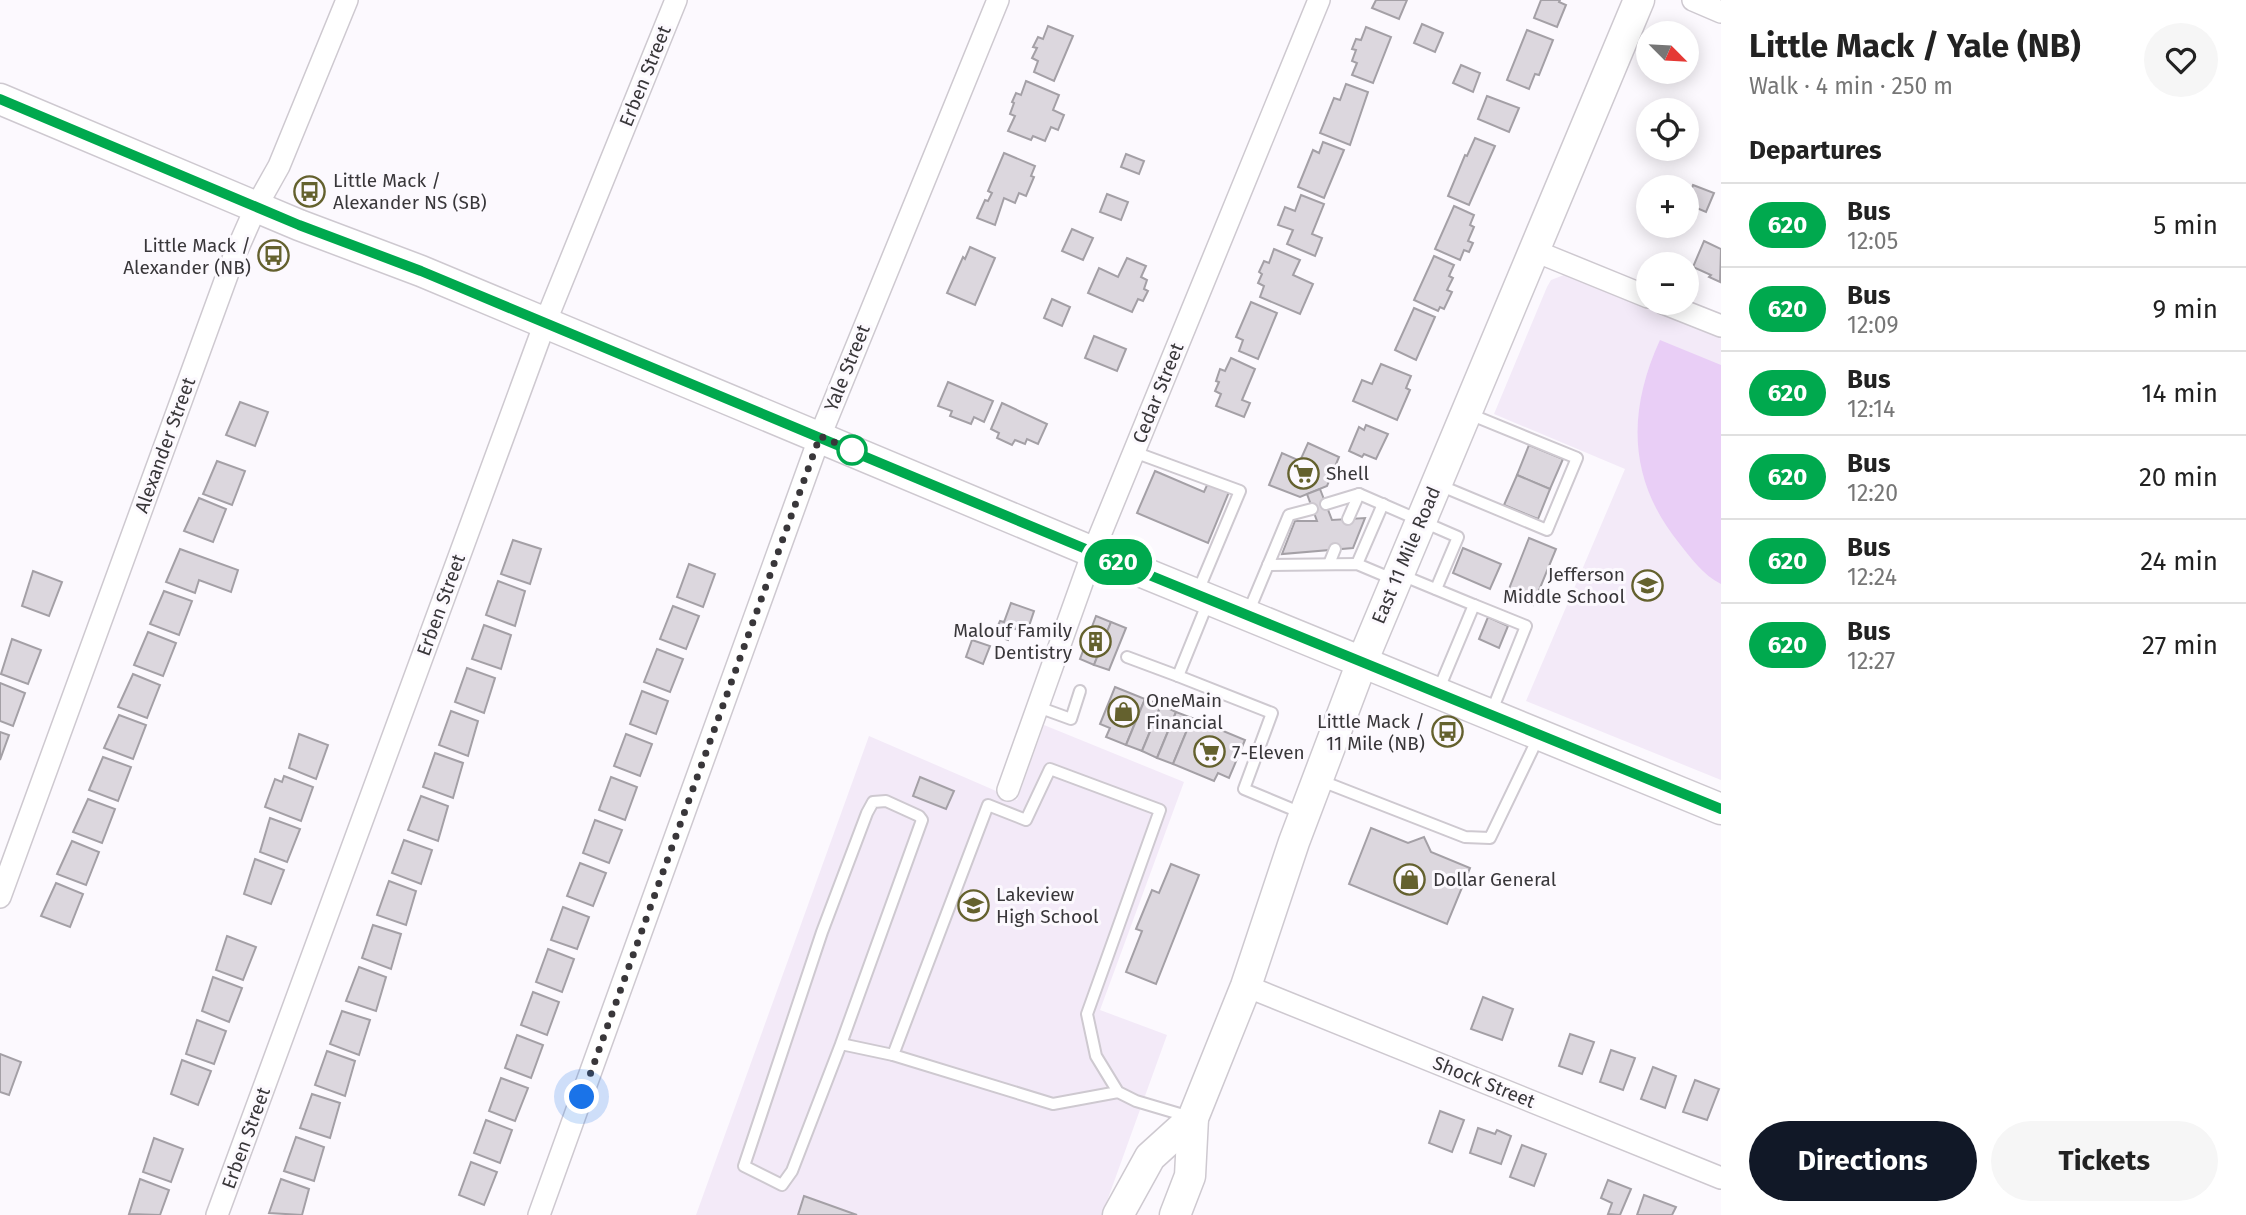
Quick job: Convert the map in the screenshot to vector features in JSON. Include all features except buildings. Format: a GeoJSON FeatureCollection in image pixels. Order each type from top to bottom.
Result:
{"type":"FeatureCollection","features":[{"type":"Feature","properties":{"kind":"main road","name":"East 11 Mile Road"},"geometry":{"type":"LineString","coordinates":[[1175,1215],[1190,1176],[1193,1118],[1246,986],[1305,814],[1362,662],[1639,0]]}},
{"type":"Feature","properties":{"kind":"main road"},"geometry":{"type":"LineString","coordinates":[[0,99],[256,207],[421,271],[1093,552],[1721,809]]}},
{"type":"Feature","properties":{"kind":"main road","name":"East 11 Mile Road"},"geometry":{"type":"LineString","coordinates":[[1118,1215],[1150,1157],[1193,1118]]}},
{"type":"Feature","properties":{"kind":"street","name":"Alexander Street"},"geometry":{"type":"LineString","coordinates":[[0,897],[233,259],[256,207],[276,172],[347,0]]}},
{"type":"Feature","properties":{"kind":"street","name":"Erben Street"},"geometry":{"type":"LineString","coordinates":[[217,1215],[545,323],[676,0]]}},
{"type":"Feature","properties":{"kind":"street","name":"Yale Street"},"geometry":{"type":"LineString","coordinates":[[539,1215],[820,436],[998,0]]}},
{"type":"Feature","properties":{"kind":"street","name":"Cedar Street"},"geometry":{"type":"LineString","coordinates":[[1004,800],[1093,552],[1320,0]]}},
{"type":"Feature","properties":{"kind":"street"},"geometry":{"type":"LineString","coordinates":[[1693,0],[1721,12]]}},
{"type":"Feature","properties":{"kind":"street"},"geometry":{"type":"LineString","coordinates":[[1535,251],[1636,292]]}},
{"type":"Feature","properties":{"kind":"street"},"geometry":{"type":"LineString","coordinates":[[1693,315],[1721,326]]}},
{"type":"Feature","properties":{"kind":"street","name":"Shock Street"},"geometry":{"type":"LineString","coordinates":[[1246,986],[1721,1178]]}},
{"type":"Feature","properties":{"kind":"lane"},"geometry":{"type":"LineString","coordinates":[[1436,484],[1547,530],[1577,458],[1466,413]]}},
{"type":"Feature","properties":{"kind":"lane"},"geometry":{"type":"LineString","coordinates":[[1134,452],[1240,491],[1178,676]]}},
{"type":"Feature","properties":{"kind":"lane"},"geometry":{"type":"LineString","coordinates":[[1326,504],[1359,494],[1458,537],[1436,589]]}},
{"type":"Feature","properties":{"kind":"lane"},"geometry":{"type":"LineString","coordinates":[[1348,519],[1359,494]]}},
{"type":"Feature","properties":{"kind":"lane"},"geometry":{"type":"LineString","coordinates":[[1357,564],[1383,504]]}},
{"type":"Feature","properties":{"kind":"lane"},"geometry":{"type":"LineString","coordinates":[[1247,614],[1289,515],[1312,509],[1307,521]]}},
{"type":"Feature","properties":{"kind":"lane"},"geometry":{"type":"LineString","coordinates":[[1329,564],[1335,549]]}},
{"type":"Feature","properties":{"kind":"lane"},"geometry":{"type":"LineString","coordinates":[[1289,565],[1294,553]]}},
{"type":"Feature","properties":{"kind":"lane"},"geometry":{"type":"LineString","coordinates":[[1268,565],[1357,564],[1436,589],[1526,626],[1490,715]]}},
{"type":"Feature","properties":{"kind":"lane"},"geometry":{"type":"LineString","coordinates":[[1437,693],[1474,606]]}},
{"type":"Feature","properties":{"kind":"lane"},"geometry":{"type":"LineString","coordinates":[[1127,657],[1272,713],[1244,789],[1305,814]]}},
{"type":"Feature","properties":{"kind":"lane"},"geometry":{"type":"LineString","coordinates":[[1038,707],[1070,719],[1080,691]]}},
{"type":"Feature","properties":{"kind":"lane"},"geometry":{"type":"LineString","coordinates":[[1318,780],[1465,837],[1490,838],[1539,736]]}},
{"type":"Feature","properties":{"kind":"lane"},"geometry":{"type":"LineString","coordinates":[[893,1055],[988,805],[1004,800],[1026,820],[1050,769],[1160,810],[1087,1014],[1096,1056],[1118,1092],[1136,1101],[1193,1118]]}},
{"type":"Feature","properties":{"kind":"lane"},"geometry":{"type":"LineString","coordinates":[[886,801],[919,816],[922,820],[841,1044],[792,1171],[782,1185],[744,1166],[822,932],[867,813],[873,803],[886,801]]}},
{"type":"Feature","properties":{"kind":"lane"},"geometry":{"type":"LineString","coordinates":[[841,1044],[893,1055],[1053,1104],[1118,1092]]}},
{"type":"Feature","properties":{"kind":"shaded area","name":"Jefferson Middle School"},"geometry":{"type":"Polygon","coordinates":[[[1564,275],[1636,303],[1636,315],[1665,315],[1721,337],[1721,780],[1526,701],[1625,469],[1494,414],[1551,280],[1564,275]]]}},
{"type":"Feature","properties":{"kind":"shaded area"},"geometry":{"type":"Polygon","coordinates":[[[1660,340],[1721,365],[1721,584],[1698,566],[1662,519],[1642,470],[1638,419],[1649,367],[1660,340]]]}},
{"type":"Feature","properties":{"kind":"shaded area","name":"Lakeview High School"},"geometry":{"type":"Polygon","coordinates":[[[1044,725],[1184,782],[1100,1010],[1167,1035],[1102,1215],[696,1215],[869,736],[1017,800],[1044,725]]]}},
{"type":"Feature","properties":{"kind":"bus line","name":"620"},"geometry":{"type":"LineString","coordinates":[[0,99],[299,225],[421,271],[1093,552],[1721,809]]}},
{"type":"Feature","properties":{"kind":"place","name":"Little Mack / Alexander NS (SB)"},"geometry":{"type":"Point","coordinates":[310,191]}},
{"type":"Feature","properties":{"kind":"place","name":"Little Mack / Alexander (NB)"},"geometry":{"type":"Point","coordinates":[274,256]}},
{"type":"Feature","properties":{"kind":"place","name":"Shell"},"geometry":{"type":"Point","coordinates":[1303,473]}},
{"type":"Feature","properties":{"kind":"place","name":"Jefferson Middle School"},"geometry":{"type":"Point","coordinates":[1648,585]}},
{"type":"Feature","properties":{"kind":"place","name":"Malouf Family Dentistry"},"geometry":{"type":"Point","coordinates":[1095,641]}},
{"type":"Feature","properties":{"kind":"place","name":"OneMain Financial"},"geometry":{"type":"Point","coordinates":[1123,711]}},
{"type":"Feature","properties":{"kind":"place","name":"Little Mack / 11 Mile (NB)"},"geometry":{"type":"Point","coordinates":[1448,732]}},
{"type":"Feature","properties":{"kind":"place","name":"7-Eleven"},"geometry":{"type":"Point","coordinates":[1209,752]}},
{"type":"Feature","properties":{"kind":"place","name":"Dollar General"},"geometry":{"type":"Point","coordinates":[1410,879]}},
{"type":"Feature","properties":{"kind":"place","name":"Lakeview High School"},"geometry":{"type":"Point","coordinates":[973,905]}},
{"type":"Feature","properties":{"kind":"route"},"geometry":{"type":"LineString","coordinates":[[582,1097],[820,436],[852,450]]}}]}
